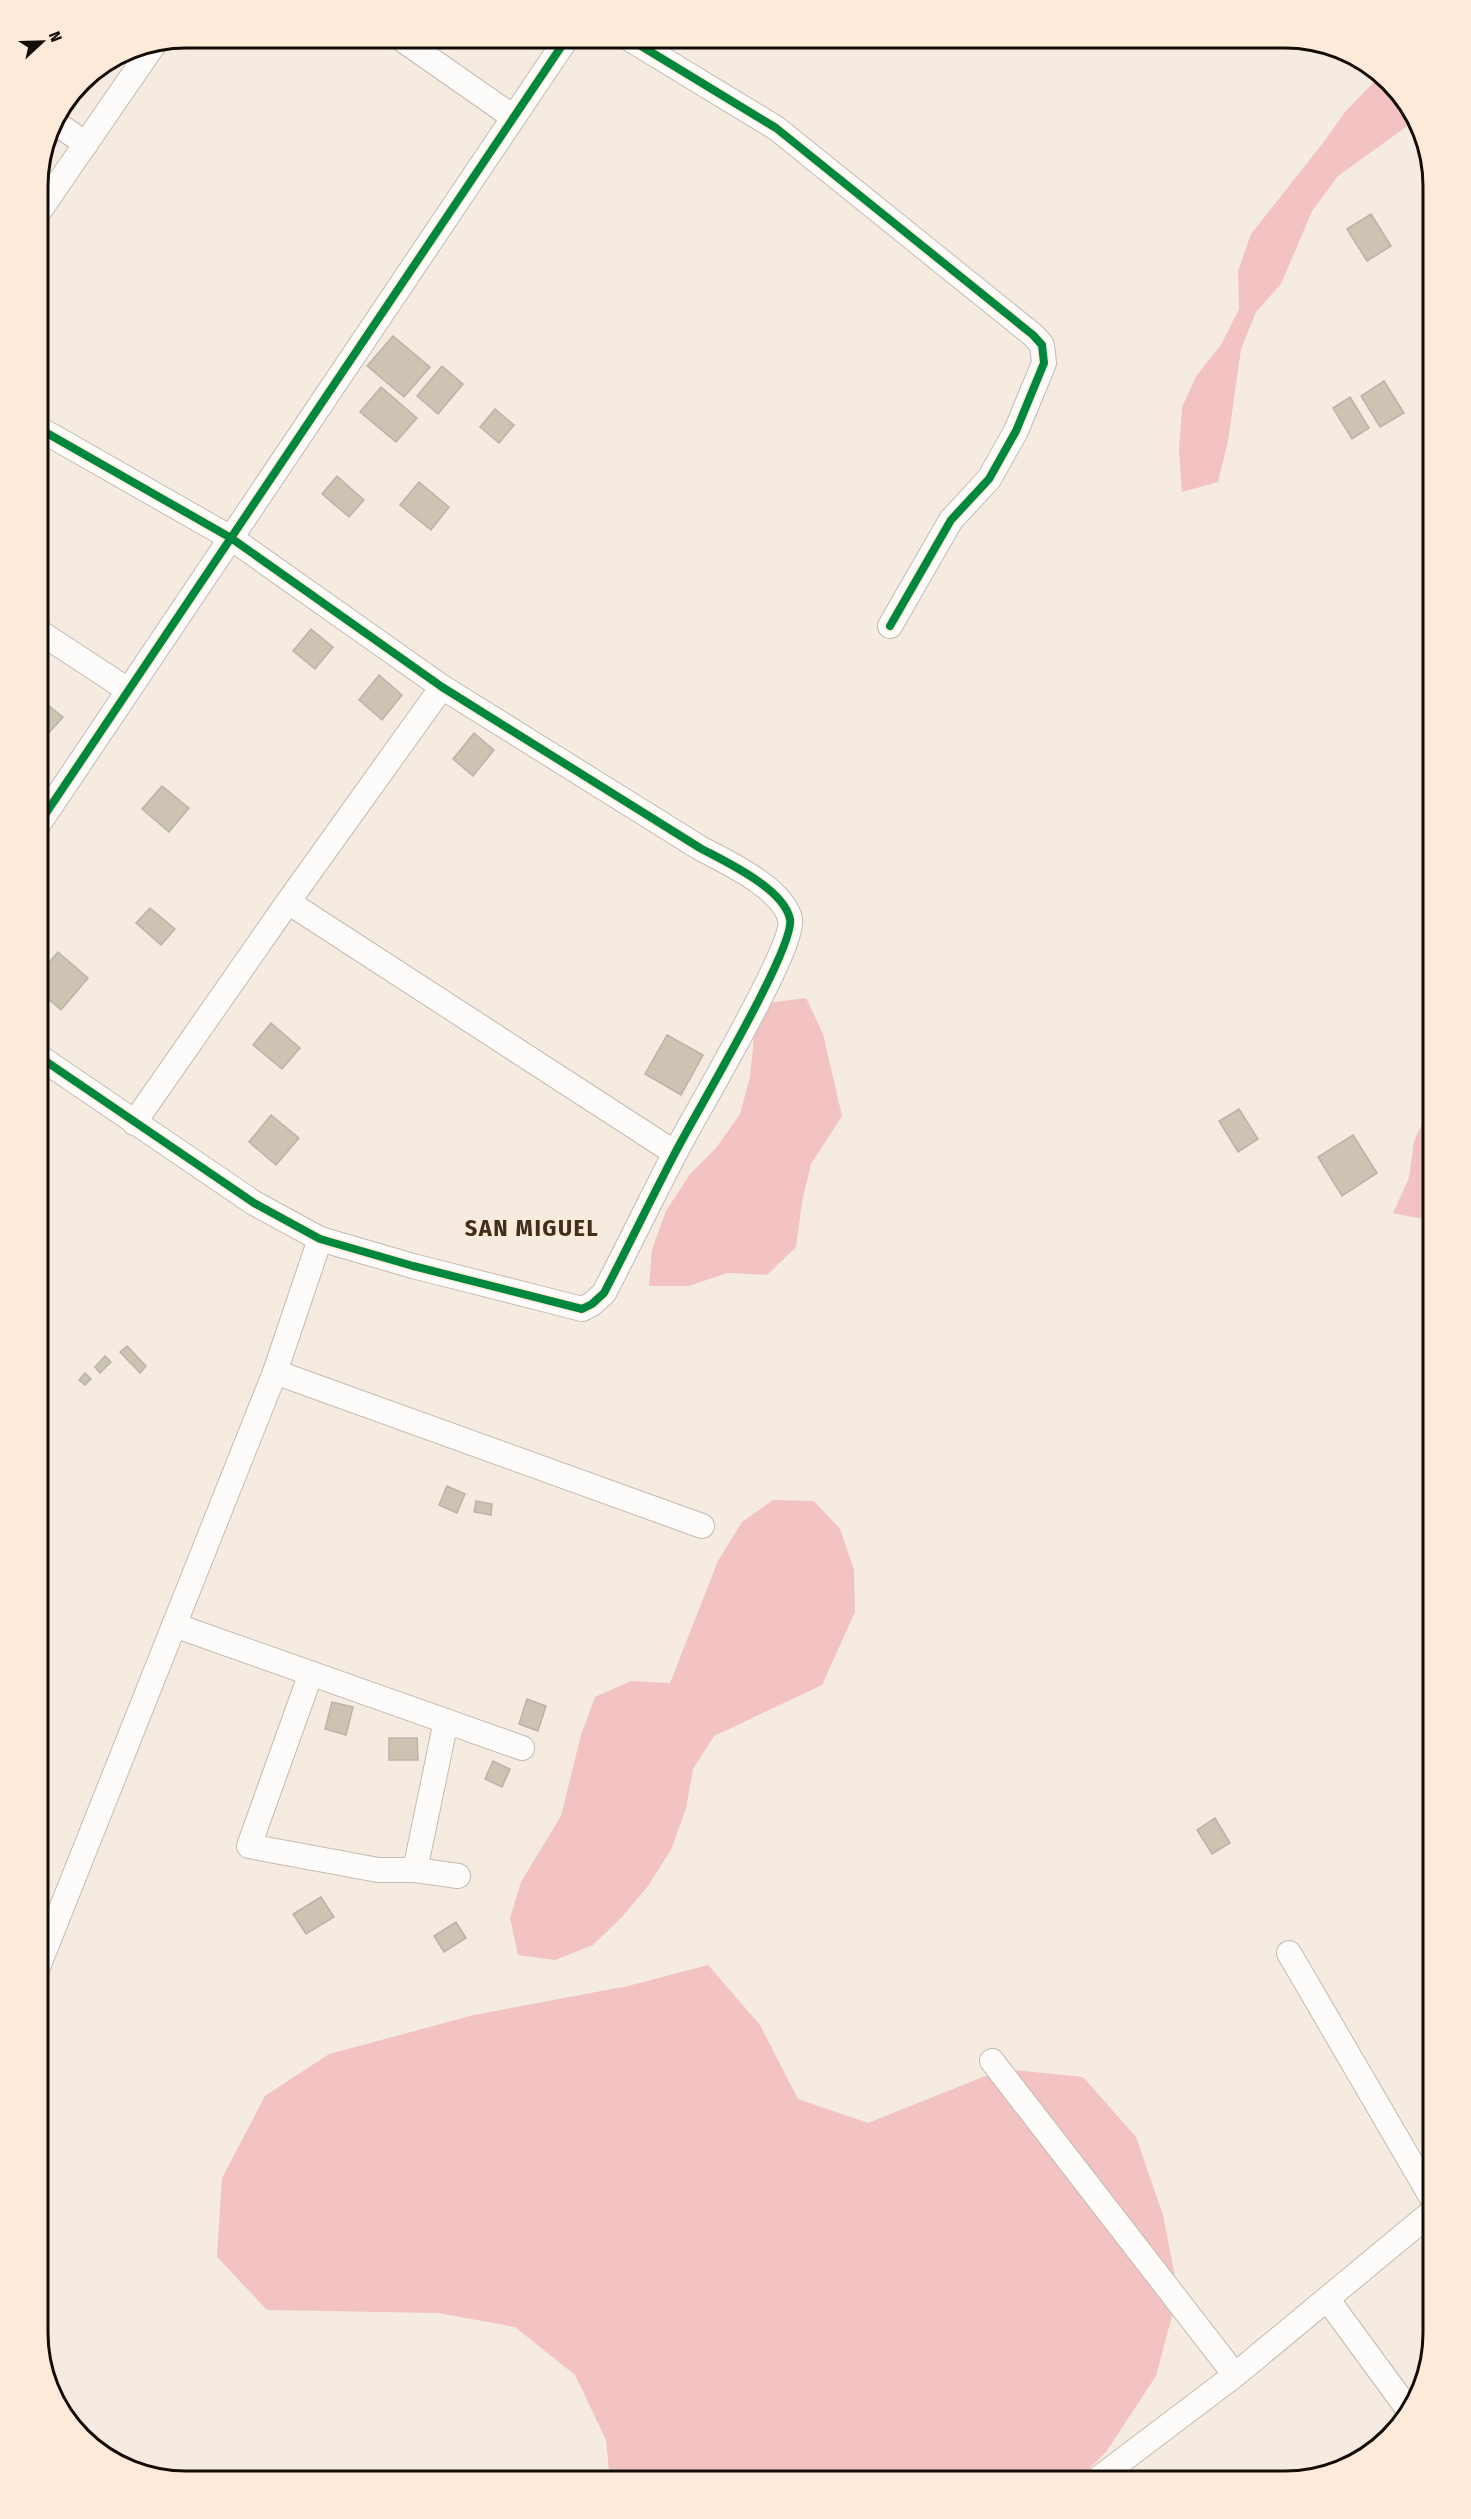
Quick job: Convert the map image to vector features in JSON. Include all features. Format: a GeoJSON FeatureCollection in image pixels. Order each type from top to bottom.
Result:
{"type":"FeatureCollection","features":[{"type":"Feature","properties":{"kind":"street"},"geometry":{"type":"LineString","coordinates":[[413,48],[513,117]]}},
{"type":"Feature","properties":{"kind":"street"},"geometry":{"type":"LineString","coordinates":[[48,810],[560,48]]}},
{"type":"Feature","properties":{"kind":"street"},"geometry":{"type":"LineString","coordinates":[[644,48],[776,128],[1033,335],[1042,345],[1044,363],[1016,431],[990,479],[951,520],[890,626]]}},
{"type":"Feature","properties":{"kind":"street"},"geometry":{"type":"LineString","coordinates":[[48,199],[149,53]]}},
{"type":"Feature","properties":{"kind":"street"},"geometry":{"type":"LineString","coordinates":[[57,135],[86,144]]}},
{"type":"Feature","properties":{"kind":"street"},"geometry":{"type":"LineString","coordinates":[[48,434],[231,538],[442,687],[700,848],[736,867],[768,889],[785,907],[791,922],[774,971],[675,1153],[604,1293],[592,1304],[582,1309],[412,1266],[320,1239],[254,1203],[48,1063]]}},
{"type":"Feature","properties":{"kind":"street"},"geometry":{"type":"LineString","coordinates":[[48,638],[128,690]]}},
{"type":"Feature","properties":{"kind":"street"},"geometry":{"type":"LineString","coordinates":[[134,1123],[442,687]]}},
{"type":"Feature","properties":{"kind":"street"},"geometry":{"type":"LineString","coordinates":[[288,902],[675,1153]]}},
{"type":"Feature","properties":{"kind":"street"},"geometry":{"type":"LineString","coordinates":[[48,1942],[274,1372],[320,1239]]}},
{"type":"Feature","properties":{"kind":"street"},"geometry":{"type":"LineString","coordinates":[[274,1372],[702,1526]]}},
{"type":"Feature","properties":{"kind":"street"},"geometry":{"type":"LineString","coordinates":[[174,1625],[522,1748]]}},
{"type":"Feature","properties":{"kind":"street"},"geometry":{"type":"LineString","coordinates":[[311,1673],[249,1846],[378,1870],[415,1870],[458,1876]]}},
{"type":"Feature","properties":{"kind":"street"},"geometry":{"type":"LineString","coordinates":[[415,1870],[446,1721]]}},
{"type":"Feature","properties":{"kind":"street"},"geometry":{"type":"LineString","coordinates":[[1289,1953],[1423,2181]]}},
{"type":"Feature","properties":{"kind":"street"},"geometry":{"type":"LineString","coordinates":[[992,2061],[1235,2375]]}},
{"type":"Feature","properties":{"kind":"street"},"geometry":{"type":"LineString","coordinates":[[1116,2471],[1423,2220]]}},
{"type":"Feature","properties":{"kind":"street"},"geometry":{"type":"LineString","coordinates":[[1328,2300],[1404,2403]]}},
{"type":"Feature","properties":{"kind":"shaded area"},"geometry":{"type":"Polygon","coordinates":[[[1373,83],[1377,83],[1389,95],[1409,125],[1338,176],[1312,211],[1281,284],[1256,312],[1241,349],[1228,441],[1218,482],[1182,492],[1179,451],[1182,407],[1197,375],[1221,345],[1239,309],[1238,271],[1251,234],[1345,112],[1373,83]]]}},
{"type":"Feature","properties":{"kind":"shaded area"},"geometry":{"type":"Polygon","coordinates":[[[57,136],[61,139],[52,153],[57,136]]]}},
{"type":"Feature","properties":{"kind":"shaded area"},"geometry":{"type":"Polygon","coordinates":[[[806,998],[823,1034],[842,1116],[811,1164],[802,1202],[796,1247],[767,1275],[727,1273],[689,1286],[649,1286],[652,1249],[666,1211],[690,1174],[716,1148],[740,1114],[750,1077],[754,1037],[768,1003],[806,998]]]}},
{"type":"Feature","properties":{"kind":"shaded area"},"geometry":{"type":"Polygon","coordinates":[[[1423,1122],[1423,1219],[1393,1213],[1409,1178],[1414,1141],[1423,1122]]]}},
{"type":"Feature","properties":{"kind":"shaded area"},"geometry":{"type":"Polygon","coordinates":[[[773,1500],[814,1501],[840,1529],[854,1570],[855,1612],[822,1685],[714,1736],[693,1769],[686,1808],[671,1850],[648,1886],[622,1917],[593,1945],[555,1960],[518,1955],[510,1918],[521,1882],[561,1816],[581,1735],[595,1697],[631,1681],[670,1683],[718,1561],[742,1522],[773,1500]]]}},
{"type":"Feature","properties":{"kind":"shaded area"},"geometry":{"type":"Polygon","coordinates":[[[708,1965],[760,2025],[798,2099],[868,2123],[1003,2069],[1083,2077],[1136,2137],[1163,2215],[1178,2293],[1156,2376],[1106,2452],[1086,2471],[609,2471],[606,2440],[575,2375],[515,2327],[438,2313],[267,2310],[217,2257],[222,2178],[265,2096],[329,2054],[474,2015],[628,1986],[708,1965]]]}},
{"type":"Feature","properties":{"kind":"building"},"geometry":{"type":"Polygon","coordinates":[[[1371,214],[1391,246],[1367,261],[1347,229],[1371,214]]]}},
{"type":"Feature","properties":{"kind":"building"},"geometry":{"type":"Polygon","coordinates":[[[393,336],[430,367],[404,397],[367,366],[393,336]]]}},
{"type":"Feature","properties":{"kind":"building"},"geometry":{"type":"Polygon","coordinates":[[[442,366],[463,384],[438,414],[417,396],[442,366]]]}},
{"type":"Feature","properties":{"kind":"building"},"geometry":{"type":"Polygon","coordinates":[[[1384,381],[1404,413],[1380,427],[1361,396],[1384,381]]]}},
{"type":"Feature","properties":{"kind":"building"},"geometry":{"type":"Polygon","coordinates":[[[381,387],[417,418],[396,442],[360,412],[381,387]]]}},
{"type":"Feature","properties":{"kind":"building"},"geometry":{"type":"Polygon","coordinates":[[[1350,397],[1369,428],[1352,439],[1333,408],[1350,397]]]}},
{"type":"Feature","properties":{"kind":"building"},"geometry":{"type":"Polygon","coordinates":[[[495,409],[514,425],[499,443],[480,427],[495,409]]]}},
{"type":"Feature","properties":{"kind":"building"},"geometry":{"type":"Polygon","coordinates":[[[337,476],[364,500],[349,517],[322,494],[337,476]]]}},
{"type":"Feature","properties":{"kind":"building"},"geometry":{"type":"Polygon","coordinates":[[[419,482],[449,507],[431,530],[400,505],[419,482]]]}},
{"type":"Feature","properties":{"kind":"building"},"geometry":{"type":"Polygon","coordinates":[[[311,629],[333,647],[315,669],[293,651],[311,629]]]}},
{"type":"Feature","properties":{"kind":"building"},"geometry":{"type":"Polygon","coordinates":[[[379,675],[402,695],[382,720],[359,700],[379,675]]]}},
{"type":"Feature","properties":{"kind":"building"},"geometry":{"type":"Polygon","coordinates":[[[48,705],[63,717],[48,734],[48,705]]]}},
{"type":"Feature","properties":{"kind":"building"},"geometry":{"type":"Polygon","coordinates":[[[474,733],[494,750],[473,776],[453,759],[474,733]]]}},
{"type":"Feature","properties":{"kind":"building"},"geometry":{"type":"Polygon","coordinates":[[[162,786],[189,808],[169,832],[142,809],[162,786]]]}},
{"type":"Feature","properties":{"kind":"building"},"geometry":{"type":"Polygon","coordinates":[[[150,908],[175,929],[161,945],[136,923],[150,908]]]}},
{"type":"Feature","properties":{"kind":"building"},"geometry":{"type":"Polygon","coordinates":[[[58,952],[88,978],[61,1010],[48,999],[48,964],[58,952]]]}},
{"type":"Feature","properties":{"kind":"building"},"geometry":{"type":"Polygon","coordinates":[[[271,1023],[300,1048],[282,1069],[253,1045],[271,1023]]]}},
{"type":"Feature","properties":{"kind":"building"},"geometry":{"type":"Polygon","coordinates":[[[667,1035],[703,1055],[681,1095],[645,1074],[667,1035]]]}},
{"type":"Feature","properties":{"kind":"building"},"geometry":{"type":"Polygon","coordinates":[[[1239,1109],[1258,1139],[1238,1152],[1219,1121],[1239,1109]]]}},
{"type":"Feature","properties":{"kind":"building"},"geometry":{"type":"Polygon","coordinates":[[[271,1115],[299,1138],[276,1165],[249,1142],[271,1115]]]}},
{"type":"Feature","properties":{"kind":"building"},"geometry":{"type":"Polygon","coordinates":[[[1353,1135],[1377,1173],[1342,1196],[1318,1157],[1353,1135]]]}},
{"type":"Feature","properties":{"kind":"building"},"geometry":{"type":"Polygon","coordinates":[[[127,1346],[146,1366],[140,1373],[120,1352],[127,1346]]]}},
{"type":"Feature","properties":{"kind":"building"},"geometry":{"type":"Polygon","coordinates":[[[105,1356],[111,1362],[100,1373],[95,1367],[105,1356]]]}},
{"type":"Feature","properties":{"kind":"building"},"geometry":{"type":"Polygon","coordinates":[[[85,1373],[91,1379],[85,1385],[79,1380],[85,1373]]]}},
{"type":"Feature","properties":{"kind":"building"},"geometry":{"type":"Polygon","coordinates":[[[447,1486],[465,1494],[457,1513],[439,1505],[447,1486]]]}},
{"type":"Feature","properties":{"kind":"building"},"geometry":{"type":"Polygon","coordinates":[[[476,1501],[492,1504],[491,1515],[474,1512],[476,1501]]]}},
{"type":"Feature","properties":{"kind":"building"},"geometry":{"type":"Polygon","coordinates":[[[527,1699],[546,1706],[538,1731],[519,1724],[527,1699]]]}},
{"type":"Feature","properties":{"kind":"building"},"geometry":{"type":"Polygon","coordinates":[[[332,1702],[353,1707],[346,1735],[325,1729],[332,1702]]]}},
{"type":"Feature","properties":{"kind":"building"},"geometry":{"type":"Polygon","coordinates":[[[389,1738],[417,1738],[418,1760],[389,1760],[389,1738]]]}},
{"type":"Feature","properties":{"kind":"building"},"geometry":{"type":"Polygon","coordinates":[[[493,1761],[510,1769],[502,1787],[485,1779],[493,1761]]]}},
{"type":"Feature","properties":{"kind":"building"},"geometry":{"type":"Polygon","coordinates":[[[1215,1818],[1230,1843],[1212,1854],[1197,1830],[1215,1818]]]}},
{"type":"Feature","properties":{"kind":"building"},"geometry":{"type":"Polygon","coordinates":[[[321,1897],[334,1917],[306,1934],[293,1914],[321,1897]]]}},
{"type":"Feature","properties":{"kind":"building"},"geometry":{"type":"Polygon","coordinates":[[[456,1922],[466,1938],[444,1952],[434,1936],[456,1922]]]}},
{"type":"Feature","properties":{"kind":"cycle path"},"geometry":{"type":"LineString","coordinates":[[48,810],[560,48]]}},
{"type":"Feature","properties":{"kind":"cycle path"},"geometry":{"type":"LineString","coordinates":[[644,48],[776,128],[1033,335],[1042,345],[1044,363],[1016,431],[989,479],[951,520],[890,626]]}},
{"type":"Feature","properties":{"kind":"cycle path"},"geometry":{"type":"LineString","coordinates":[[48,434],[231,538],[442,687],[700,848],[752,877],[777,897],[790,919],[787,936],[777,963],[761,996],[674,1155],[604,1293],[592,1304],[582,1309],[413,1266],[320,1239],[254,1203],[48,1063]]}},
{"type":"Feature","properties":{"kind":"district","name":"SAN MIGUEL"},"geometry":{"type":"Point","coordinates":[532,1228]}}]}
